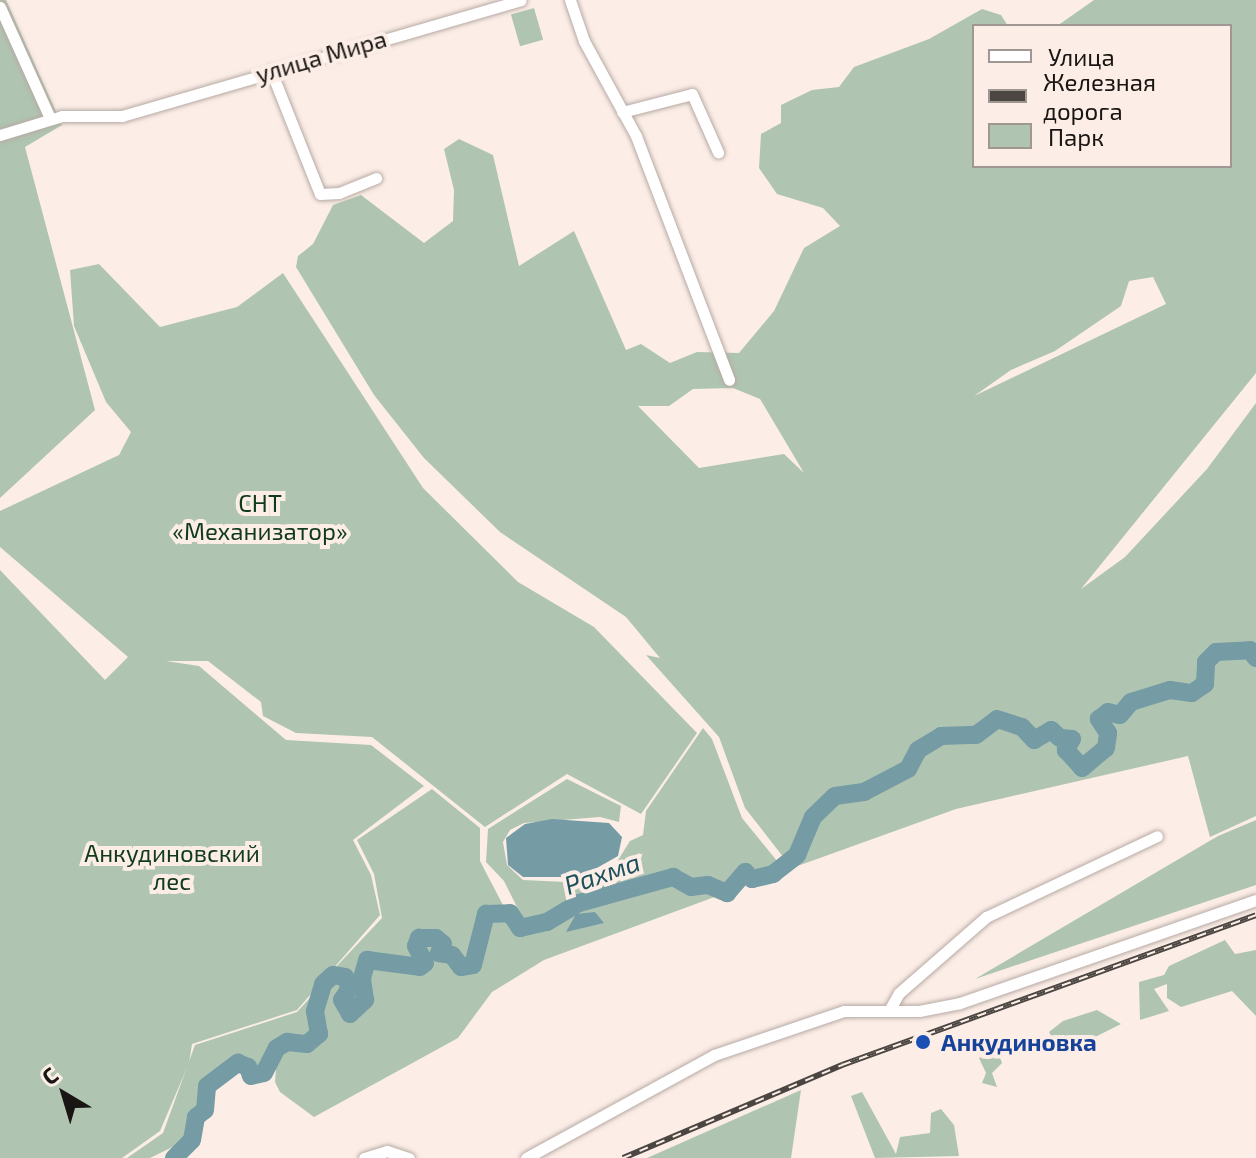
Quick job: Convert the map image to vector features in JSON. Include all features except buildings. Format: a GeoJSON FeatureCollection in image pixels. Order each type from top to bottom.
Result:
{"type":"FeatureCollection","features":[{"type":"Feature","properties":{"kind":"street","name":"улица Мира"},"geometry":{"type":"LineString","coordinates":[[0,135],[50,118],[122,116],[520,0]]}},
{"type":"Feature","properties":{"kind":"street"},"geometry":{"type":"LineString","coordinates":[[570,0],[584,41],[622,112],[662,201],[729,380]]}},
{"type":"Feature","properties":{"kind":"street"},"geometry":{"type":"LineString","coordinates":[[0,7],[50,118]]}},
{"type":"Feature","properties":{"kind":"street"},"geometry":{"type":"LineString","coordinates":[[271,71],[320,194],[339,193],[376,178]]}},
{"type":"Feature","properties":{"kind":"street"},"geometry":{"type":"LineString","coordinates":[[622,112],[692,94],[718,152]]}},
{"type":"Feature","properties":{"kind":"street"},"geometry":{"type":"LineString","coordinates":[[890,1009],[899,993],[986,917],[1157,836]]}},
{"type":"Feature","properties":{"kind":"street"},"geometry":{"type":"LineString","coordinates":[[526,1158],[714,1055],[844,1011],[919,1011],[960,1003],[1256,900]]}},
{"type":"Feature","properties":{"kind":"street"},"geometry":{"type":"LineString","coordinates":[[364,1158],[387,1151],[409,1158]]}},
{"type":"Feature","properties":{"kind":"green space"},"geometry":{"type":"Polygon","coordinates":[[[0,0],[6,0],[62,125],[25,147],[95,410],[0,498],[0,0]]]}},
{"type":"Feature","properties":{"kind":"green space"},"geometry":{"type":"Polygon","coordinates":[[[1094,0],[1256,0],[1256,373],[1081,589],[1125,557],[1207,469],[1256,403],[1256,653],[1251,648],[1215,649],[1203,660],[1202,683],[1191,690],[1171,687],[1130,700],[1118,712],[1107,709],[1096,719],[1105,735],[1102,746],[1081,764],[1070,750],[1074,736],[1061,736],[1050,727],[1035,737],[1023,723],[998,716],[975,733],[942,733],[918,747],[906,767],[863,789],[833,794],[810,816],[794,851],[784,858],[745,808],[719,737],[646,655],[660,658],[626,617],[500,532],[424,458],[374,395],[296,267],[298,256],[313,244],[333,205],[361,195],[424,243],[453,221],[454,190],[444,149],[459,139],[493,155],[519,266],[574,231],[626,350],[641,344],[670,363],[697,352],[739,353],[774,311],[804,248],[840,226],[823,208],[777,194],[759,168],[761,134],[781,123],[781,105],[812,90],[839,87],[854,67],[929,39],[982,9],[1001,15],[1007,24],[972,24],[972,168],[1232,168],[1232,24],[1060,24],[1094,0]],[[1153,277],[1129,281],[1121,306],[1055,351],[1011,370],[974,396],[1166,304],[1153,277]],[[733,388],[693,389],[669,406],[638,406],[699,468],[784,454],[804,473],[760,399],[733,388]]]}},
{"type":"Feature","properties":{"kind":"green space"},"geometry":{"type":"Polygon","coordinates":[[[534,8],[543,40],[520,46],[511,15],[534,8]]]}},
{"type":"Feature","properties":{"kind":"green space"},"geometry":{"type":"Polygon","coordinates":[[[99,264],[160,327],[237,307],[283,273],[423,488],[518,582],[594,627],[697,733],[641,814],[567,774],[485,827],[372,737],[296,733],[263,716],[261,702],[208,661],[166,661],[199,666],[286,740],[371,745],[424,786],[353,840],[371,875],[380,915],[297,1010],[192,1044],[189,1063],[160,1131],[122,1158],[0,1158],[0,570],[105,680],[128,657],[0,547],[0,511],[119,455],[131,432],[106,402],[74,326],[70,270],[99,264]]]}},
{"type":"Feature","properties":{"kind":"green space"},"geometry":{"type":"Polygon","coordinates":[[[1249,653],[1256,662],[1256,816],[1210,837],[1188,756],[956,809],[792,868],[787,864],[798,857],[816,819],[836,799],[865,794],[910,771],[922,753],[942,739],[979,737],[998,722],[1021,729],[1034,743],[1050,734],[1065,741],[1064,751],[1083,772],[1109,749],[1112,732],[1102,720],[1108,715],[1121,718],[1134,705],[1171,693],[1192,696],[1208,685],[1210,664],[1218,655],[1249,653]]]}},
{"type":"Feature","properties":{"kind":"green space"},"geometry":{"type":"Polygon","coordinates":[[[703,728],[712,739],[742,818],[777,861],[770,871],[754,875],[746,870],[724,888],[708,882],[691,884],[673,874],[613,890],[610,873],[630,841],[643,835],[646,811],[703,728]]]}},
{"type":"Feature","properties":{"kind":"green space"},"geometry":{"type":"Polygon","coordinates":[[[567,779],[621,806],[619,822],[600,817],[524,823],[510,830],[503,842],[507,865],[523,880],[566,882],[608,870],[609,886],[548,917],[524,921],[504,881],[486,862],[488,829],[567,779]]]}},
{"type":"Feature","properties":{"kind":"green space"},"geometry":{"type":"Polygon","coordinates":[[[432,789],[480,828],[480,861],[505,909],[483,913],[472,959],[462,961],[446,951],[447,941],[438,935],[418,934],[413,942],[418,963],[367,955],[358,971],[354,1004],[348,1001],[355,985],[346,972],[334,969],[382,918],[374,874],[357,840],[432,789]]]}},
{"type":"Feature","properties":{"kind":"green space"},"geometry":{"type":"Polygon","coordinates":[[[1256,820],[1256,885],[975,979],[1218,836],[1256,820]]]}},
{"type":"Feature","properties":{"kind":"green space"},"geometry":{"type":"Polygon","coordinates":[[[673,882],[720,895],[544,960],[492,992],[458,1038],[314,1117],[280,1092],[275,1082],[277,1055],[289,1046],[309,1048],[324,1035],[319,1009],[329,984],[340,983],[344,990],[337,1001],[349,1019],[369,1002],[366,977],[373,966],[421,971],[429,963],[423,943],[437,947],[437,956],[459,970],[471,969],[480,963],[481,938],[490,917],[510,918],[520,931],[673,882]]]}},
{"type":"Feature","properties":{"kind":"green space"},"geometry":{"type":"Polygon","coordinates":[[[1225,940],[1235,954],[1256,950],[1256,1016],[1232,991],[1181,1007],[1167,998],[1167,984],[1154,989],[1169,1011],[1140,1020],[1139,982],[1164,975],[1169,966],[1225,940]]]}},
{"type":"Feature","properties":{"kind":"green space"},"geometry":{"type":"Polygon","coordinates":[[[318,989],[310,1016],[313,1033],[305,1040],[285,1039],[272,1047],[262,1069],[254,1072],[238,1059],[204,1085],[189,1139],[150,1158],[127,1158],[163,1133],[195,1045],[297,1012],[318,989]]]}},
{"type":"Feature","properties":{"kind":"green space"},"geometry":{"type":"Polygon","coordinates":[[[1097,1010],[1121,1024],[1061,1054],[1049,1032],[1063,1021],[1097,1010]]]}},
{"type":"Feature","properties":{"kind":"green space"},"geometry":{"type":"Polygon","coordinates":[[[997,1050],[1002,1063],[992,1073],[997,1087],[982,1083],[986,1073],[979,1058],[997,1050]]]}},
{"type":"Feature","properties":{"kind":"green space"},"geometry":{"type":"Polygon","coordinates":[[[801,1090],[791,1158],[647,1158],[801,1090]]]}},
{"type":"Feature","properties":{"kind":"green space"},"geometry":{"type":"Polygon","coordinates":[[[862,1092],[896,1154],[900,1137],[930,1133],[931,1113],[941,1109],[954,1125],[959,1156],[875,1158],[851,1096],[862,1092]]]}},
{"type":"Feature","properties":{"kind":"water"},"geometry":{"type":"Polygon","coordinates":[[[552,819],[609,823],[622,837],[618,856],[581,877],[523,877],[508,865],[506,838],[525,824],[552,819]]]}},
{"type":"Feature","properties":{"kind":"water"},"geometry":{"type":"Polygon","coordinates":[[[595,912],[604,923],[566,932],[576,914],[595,912]]]}},
{"type":"Feature","properties":{"kind":"waterway","name":"Рахма"},"geometry":{"type":"LineString","coordinates":[[174,1158],[192,1140],[196,1117],[205,1110],[207,1086],[238,1063],[248,1067],[251,1076],[264,1073],[277,1048],[287,1042],[307,1044],[319,1034],[315,1011],[323,984],[333,975],[345,977],[350,988],[342,1000],[350,1014],[365,1000],[362,978],[367,960],[420,967],[425,963],[416,946],[419,938],[436,938],[443,944],[439,953],[452,955],[461,967],[473,965],[486,914],[510,913],[520,928],[547,922],[579,903],[673,877],[691,887],[708,885],[727,893],[745,872],[752,879],[773,874],[797,855],[813,817],[835,796],[864,792],[908,769],[918,750],[941,736],[976,735],[997,719],[1022,727],[1034,740],[1051,730],[1060,738],[1072,739],[1066,750],[1082,768],[1106,748],[1108,733],[1099,719],[1108,712],[1120,715],[1131,702],[1170,690],[1192,693],[1205,684],[1206,662],[1216,652],[1250,650],[1256,658]]}},
{"type":"Feature","properties":{"kind":"railway"},"geometry":{"type":"LineString","coordinates":[[623,1158],[842,1065],[1256,915]]}},
{"type":"Feature","properties":{"kind":"place","name":"Анкудиновка"},"geometry":{"type":"Point","coordinates":[923,1042]}},
{"type":"Feature","properties":{"kind":"park label","name":"СНТ «Механизатор»"},"geometry":{"type":"Point","coordinates":[260,517]}},
{"type":"Feature","properties":{"kind":"park label","name":"Анкудиновский лес"},"geometry":{"type":"Point","coordinates":[172,867]}}]}
